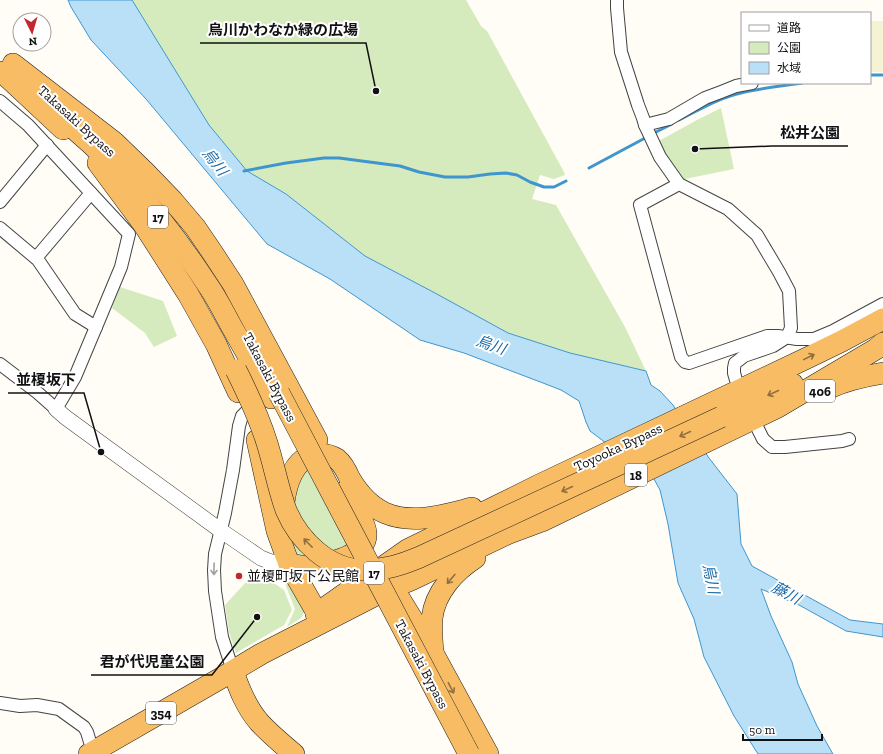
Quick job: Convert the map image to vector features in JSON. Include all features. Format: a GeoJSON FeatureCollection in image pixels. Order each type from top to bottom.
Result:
{"type":"FeatureCollection","features":[{"type":"Feature","properties":{"kind":"highway"},"geometry":{"type":"LineString","coordinates":[[4,65],[57,123],[98,163],[149,219],[195,291],[251,401],[269,448],[283,501],[293,524],[304,540],[329,560],[356,569],[364,570],[397,566],[420,557],[721,417]]}},
{"type":"Feature","properties":{"kind":"highway"},"geometry":{"type":"LineString","coordinates":[[4,65],[114,142],[155,182],[195,227],[233,284],[334,474],[356,503],[372,511]]}},
{"type":"Feature","properties":{"kind":"highway","name":"Takasaki Bypass"},"geometry":{"type":"LineString","coordinates":[[4,65],[104,143],[148,189],[184,232],[203,259],[222,290],[459,754]]}},
{"type":"Feature","properties":{"kind":"highway"},"geometry":{"type":"LineString","coordinates":[[98,163],[144,225],[188,294],[216,344],[247,411],[256,438],[277,531],[286,557],[317,613],[331,612],[355,600],[386,591]]}},
{"type":"Feature","properties":{"kind":"highway","name":"18"},"geometry":{"type":"LineString","coordinates":[[721,417],[802,379],[870,344],[879,329]]}},
{"type":"Feature","properties":{"kind":"highway","name":"Toyooka Bypass"},"geometry":{"type":"LineString","coordinates":[[359,583],[418,544],[539,485],[721,417],[778,407],[883,344]]}},
{"type":"Feature","properties":{"kind":"highway","name":"406"},"geometry":{"type":"LineString","coordinates":[[778,407],[848,380],[883,373]]}},
{"type":"Feature","properties":{"kind":"highway","name":"Takasaki Bypass"},"geometry":{"type":"LineString","coordinates":[[275,395],[469,754]]}},
{"type":"Feature","properties":{"kind":"highway","name":"Toyooka Bypass"},"geometry":{"type":"LineString","coordinates":[[386,591],[507,534],[542,521],[721,417]]}},
{"type":"Feature","properties":{"kind":"highway"},"geometry":{"type":"LineString","coordinates":[[286,557],[282,516],[286,487],[296,467],[301,461],[310,455],[322,454],[336,459],[343,466],[372,511],[382,521],[407,527],[429,526],[454,520],[496,501],[539,485]]}},
{"type":"Feature","properties":{"kind":"highway"},"geometry":{"type":"LineString","coordinates":[[286,557],[302,566],[313,566],[325,564],[349,556],[362,545],[366,538],[365,527],[346,491]]}},
{"type":"Feature","properties":{"kind":"highway"},"geometry":{"type":"LineString","coordinates":[[433,653],[432,619],[436,604],[442,591],[458,570],[481,554],[542,521]]}},
{"type":"Feature","properties":{"kind":"highway","name":"354"},"geometry":{"type":"LineString","coordinates":[[261,654],[359,583]]}},
{"type":"Feature","properties":{"kind":"highway","name":"17"},"geometry":{"type":"LineString","coordinates":[[359,583],[380,584],[433,653],[488,754]]}},
{"type":"Feature","properties":{"kind":"highway","name":"354"},"geometry":{"type":"LineString","coordinates":[[92,752],[261,654],[386,591]]}},
{"type":"Feature","properties":{"kind":"highway"},"geometry":{"type":"LineString","coordinates":[[233,671],[240,692],[258,721],[279,742],[294,754]]}},
{"type":"Feature","properties":{"kind":"street"},"geometry":{"type":"LineString","coordinates":[[617,0],[621,52],[648,133],[660,157],[679,184],[728,209],[757,235],[789,291],[791,328],[788,337],[773,346],[744,356],[735,363],[734,368],[736,380]]}},
{"type":"Feature","properties":{"kind":"street"},"geometry":{"type":"LineString","coordinates":[[648,133],[705,98],[736,86],[747,84]]}},
{"type":"Feature","properties":{"kind":"street"},"geometry":{"type":"LineString","coordinates":[[2,106],[28,125],[129,234],[121,267],[76,376],[51,404]]}},
{"type":"Feature","properties":{"kind":"street"},"geometry":{"type":"LineString","coordinates":[[0,202],[47,145]]}},
{"type":"Feature","properties":{"kind":"street"},"geometry":{"type":"LineString","coordinates":[[679,184],[640,204],[681,357],[685,362],[689,363],[767,336],[814,339],[833,331],[883,304]]}},
{"type":"Feature","properties":{"kind":"street"},"geometry":{"type":"LineString","coordinates":[[36,258],[91,193]]}},
{"type":"Feature","properties":{"kind":"street"},"geometry":{"type":"LineString","coordinates":[[0,228],[36,258],[75,314],[96,327]]}},
{"type":"Feature","properties":{"kind":"street"},"geometry":{"type":"LineString","coordinates":[[0,364],[51,404],[65,417],[220,530],[261,558],[272,562],[286,557]]}},
{"type":"Feature","properties":{"kind":"street"},"geometry":{"type":"LineString","coordinates":[[233,671],[222,637],[214,570],[215,554],[225,513],[239,426],[242,416],[247,411]]}},
{"type":"Feature","properties":{"kind":"street"},"geometry":{"type":"LineString","coordinates":[[757,427],[763,439],[772,447],[785,447],[842,441],[848,439]]}},
{"type":"Feature","properties":{"kind":"street"},"geometry":{"type":"LineString","coordinates":[[0,703],[20,706],[37,705],[59,709],[84,726],[92,752]]}},
{"type":"Feature","properties":{"kind":"shaded area"},"geometry":{"type":"Polygon","coordinates":[[[871,21],[883,21],[883,72],[871,72],[871,21]]]}},
{"type":"Feature","properties":{"kind":"green space"},"geometry":{"type":"Polygon","coordinates":[[[132,0],[466,0],[481,26],[487,31],[565,175],[554,179],[540,175],[532,199],[556,205],[625,327],[646,371],[570,353],[508,333],[365,256],[286,194],[247,171],[209,125],[132,0]]]}},
{"type":"Feature","properties":{"kind":"green space"},"geometry":{"type":"Polygon","coordinates":[[[721,108],[734,169],[680,180],[657,142],[721,108]]]}},
{"type":"Feature","properties":{"kind":"green space"},"geometry":{"type":"Polygon","coordinates":[[[120,287],[163,301],[177,336],[154,347],[145,333],[112,308],[120,287]]]}},
{"type":"Feature","properties":{"kind":"green space"},"geometry":{"type":"Polygon","coordinates":[[[305,463],[353,548],[296,558],[285,531],[305,463]]]}},
{"type":"Feature","properties":{"kind":"green space"},"geometry":{"type":"Polygon","coordinates":[[[256,571],[284,590],[292,610],[284,625],[236,653],[229,632],[225,605],[256,571]]]}},
{"type":"Feature","properties":{"kind":"green space"},"geometry":{"type":"Polygon","coordinates":[[[284,573],[305,611],[301,618],[287,627],[295,609],[286,586],[284,573]]]}},
{"type":"Feature","properties":{"kind":"water"},"geometry":{"type":"Polygon","coordinates":[[[68,0],[132,0],[209,125],[247,171],[286,194],[365,256],[508,333],[570,353],[646,371],[651,385],[660,391],[673,405],[709,458],[737,494],[741,544],[752,566],[850,620],[883,624],[883,637],[846,631],[799,605],[761,589],[771,616],[792,662],[798,684],[817,726],[833,754],[758,754],[734,716],[704,657],[694,619],[678,583],[668,524],[660,490],[654,479],[590,431],[579,401],[561,390],[543,383],[464,353],[420,340],[330,279],[267,244],[146,99],[91,40],[68,0]]]}},
{"type":"Feature","properties":{"kind":"waterway"},"geometry":{"type":"LineString","coordinates":[[871,75],[883,75]]}},
{"type":"Feature","properties":{"kind":"waterway"},"geometry":{"type":"LineString","coordinates":[[679,120],[733,95],[795,84]]}},
{"type":"Feature","properties":{"kind":"waterway"},"geometry":{"type":"LineString","coordinates":[[652,134],[672,124]]}},
{"type":"Feature","properties":{"kind":"waterway"},"geometry":{"type":"LineString","coordinates":[[589,168],[647,137]]}},
{"type":"Feature","properties":{"kind":"waterway"},"geometry":{"type":"LineString","coordinates":[[244,171],[286,163],[324,158],[339,158],[400,166],[419,172],[445,177],[468,177],[506,173],[517,175],[544,187],[554,187],[566,181]]}},
{"type":"Feature","properties":{"kind":"place","name":"烏川かわなか緑の広場"},"geometry":{"type":"Point","coordinates":[376,91]}},
{"type":"Feature","properties":{"kind":"place","name":"松井公園"},"geometry":{"type":"Point","coordinates":[695,149]}},
{"type":"Feature","properties":{"kind":"place","name":"並榎坂下"},"geometry":{"type":"Point","coordinates":[101,452]}},
{"type":"Feature","properties":{"kind":"place","name":"並榎町坂下公民館"},"geometry":{"type":"Point","coordinates":[239,576]}},
{"type":"Feature","properties":{"kind":"place","name":"君が代児童公園"},"geometry":{"type":"Point","coordinates":[257,617]}},
{"type":"Feature","properties":{"kind":"water label","name":"烏川"},"geometry":{"type":"Point","coordinates":[215,162]}},
{"type":"Feature","properties":{"kind":"water label","name":"烏川"},"geometry":{"type":"Point","coordinates":[491,345]}},
{"type":"Feature","properties":{"kind":"water label","name":"烏川"},"geometry":{"type":"Point","coordinates":[711,579]}},
{"type":"Feature","properties":{"kind":"water label","name":"藤川"},"geometry":{"type":"Point","coordinates":[786,593]}}]}
